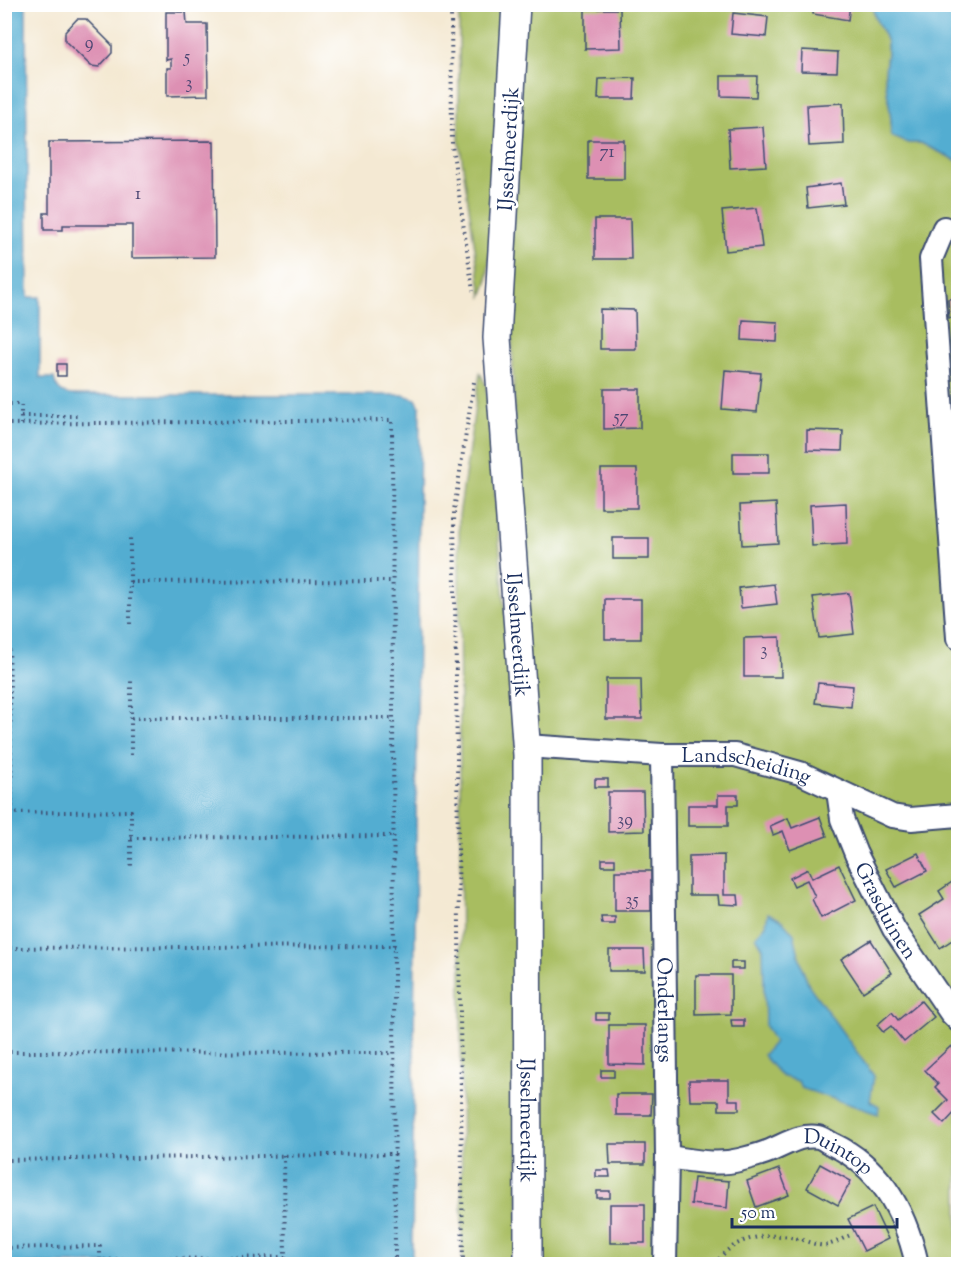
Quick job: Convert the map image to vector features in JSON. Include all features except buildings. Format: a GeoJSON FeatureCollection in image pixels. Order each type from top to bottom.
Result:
{"type":"FeatureCollection","features":[{"type":"Feature","properties":{"kind":"street","name":"IJsselmeerdijk"},"geometry":{"type":"LineString","coordinates":[[516,4],[497,338],[526,746],[528,1264]]}},
{"type":"Feature","properties":{"kind":"street"},"geometry":{"type":"LineString","coordinates":[[944,228],[931,259],[958,638]]}},
{"type":"Feature","properties":{"kind":"street","name":"Landscheiding"},"geometry":{"type":"LineString","coordinates":[[526,746],[662,755],[735,755],[800,773],[892,816],[911,819],[958,815]]}},
{"type":"Feature","properties":{"kind":"street","name":"Onderlangs"},"geometry":{"type":"LineString","coordinates":[[662,755],[667,1157],[665,1264]]}},
{"type":"Feature","properties":{"kind":"street","name":"Grasduinen"},"geometry":{"type":"LineString","coordinates":[[838,791],[842,819],[856,854],[894,929],[958,1020]]}},
{"type":"Feature","properties":{"kind":"street","name":"Duintop"},"geometry":{"type":"LineString","coordinates":[[667,1157],[722,1163],[773,1150],[795,1139],[818,1137],[862,1161],[878,1180],[899,1209],[912,1239],[917,1264]]}},
{"type":"Feature","properties":{"kind":"path"},"geometry":{"type":"LineString","coordinates":[[451,4],[452,146],[475,302]]}},
{"type":"Feature","properties":{"kind":"path"},"geometry":{"type":"LineString","coordinates":[[463,1264],[454,510],[474,381]]}},
{"type":"Feature","properties":{"kind":"path"},"geometry":{"type":"LineString","coordinates":[[4,404],[21,404],[21,424]]}},
{"type":"Feature","properties":{"kind":"path"},"geometry":{"type":"LineString","coordinates":[[21,416],[77,416]]}},
{"type":"Feature","properties":{"kind":"path"},"geometry":{"type":"LineString","coordinates":[[4,424],[392,420],[395,1264]]}},
{"type":"Feature","properties":{"kind":"path"},"geometry":{"type":"LineString","coordinates":[[7,523],[12,812]]}},
{"type":"Feature","properties":{"kind":"path"},"geometry":{"type":"LineString","coordinates":[[130,537],[130,624]]}},
{"type":"Feature","properties":{"kind":"path"},"geometry":{"type":"LineString","coordinates":[[130,582],[393,581]]}},
{"type":"Feature","properties":{"kind":"path"},"geometry":{"type":"LineString","coordinates":[[130,755],[131,679]]}},
{"type":"Feature","properties":{"kind":"path"},"geometry":{"type":"LineString","coordinates":[[130,718],[393,718]]}},
{"type":"Feature","properties":{"kind":"path"},"geometry":{"type":"LineString","coordinates":[[4,813],[131,811],[131,867]]}},
{"type":"Feature","properties":{"kind":"path"},"geometry":{"type":"LineString","coordinates":[[131,838],[394,836]]}},
{"type":"Feature","properties":{"kind":"path"},"geometry":{"type":"LineString","coordinates":[[4,948],[395,946]]}},
{"type":"Feature","properties":{"kind":"path"},"geometry":{"type":"LineString","coordinates":[[4,1052],[394,1053]]}},
{"type":"Feature","properties":{"kind":"path"},"geometry":{"type":"LineString","coordinates":[[4,1160],[395,1154]]}},
{"type":"Feature","properties":{"kind":"path"},"geometry":{"type":"LineString","coordinates":[[284,1155],[285,1264]]}},
{"type":"Feature","properties":{"kind":"path"},"geometry":{"type":"LineString","coordinates":[[717,1264],[728,1250],[760,1236],[793,1238],[828,1245],[853,1234]]}},
{"type":"Feature","properties":{"kind":"path"},"geometry":{"type":"LineString","coordinates":[[4,1248],[99,1246],[100,1260],[285,1257]]}},
{"type":"Feature","properties":{"kind":"green space"},"geometry":{"type":"Polygon","coordinates":[[[459,5],[506,5],[497,184],[487,283],[482,296],[459,139],[459,5]]]}},
{"type":"Feature","properties":{"kind":"green space"},"geometry":{"type":"Polygon","coordinates":[[[524,5],[873,5],[873,11],[887,43],[885,76],[891,114],[891,136],[908,143],[921,143],[958,161],[958,1264],[538,1264],[510,267],[524,5]]]}},
{"type":"Feature","properties":{"kind":"green space"},"geometry":{"type":"Polygon","coordinates":[[[480,373],[486,385],[517,753],[519,1264],[462,1264],[459,516],[480,373]]]}},
{"type":"Feature","properties":{"kind":"water"},"geometry":{"type":"Polygon","coordinates":[[[26,4],[28,297],[40,297],[40,378],[54,378],[60,390],[72,395],[403,395],[416,399],[420,407],[412,1264],[5,1264],[4,5],[26,4]]]}},
{"type":"Feature","properties":{"kind":"water"},"geometry":{"type":"Polygon","coordinates":[[[873,5],[958,5],[958,161],[921,143],[908,143],[891,136],[891,114],[885,76],[887,43],[873,11],[873,5]]]}},
{"type":"Feature","properties":{"kind":"water"},"geometry":{"type":"Polygon","coordinates":[[[768,913],[783,921],[794,934],[802,968],[810,987],[874,1076],[870,1101],[879,1106],[878,1114],[801,1088],[798,1081],[781,1076],[763,1055],[774,1042],[765,1026],[763,948],[756,936],[766,925],[768,913]]]}}]}
